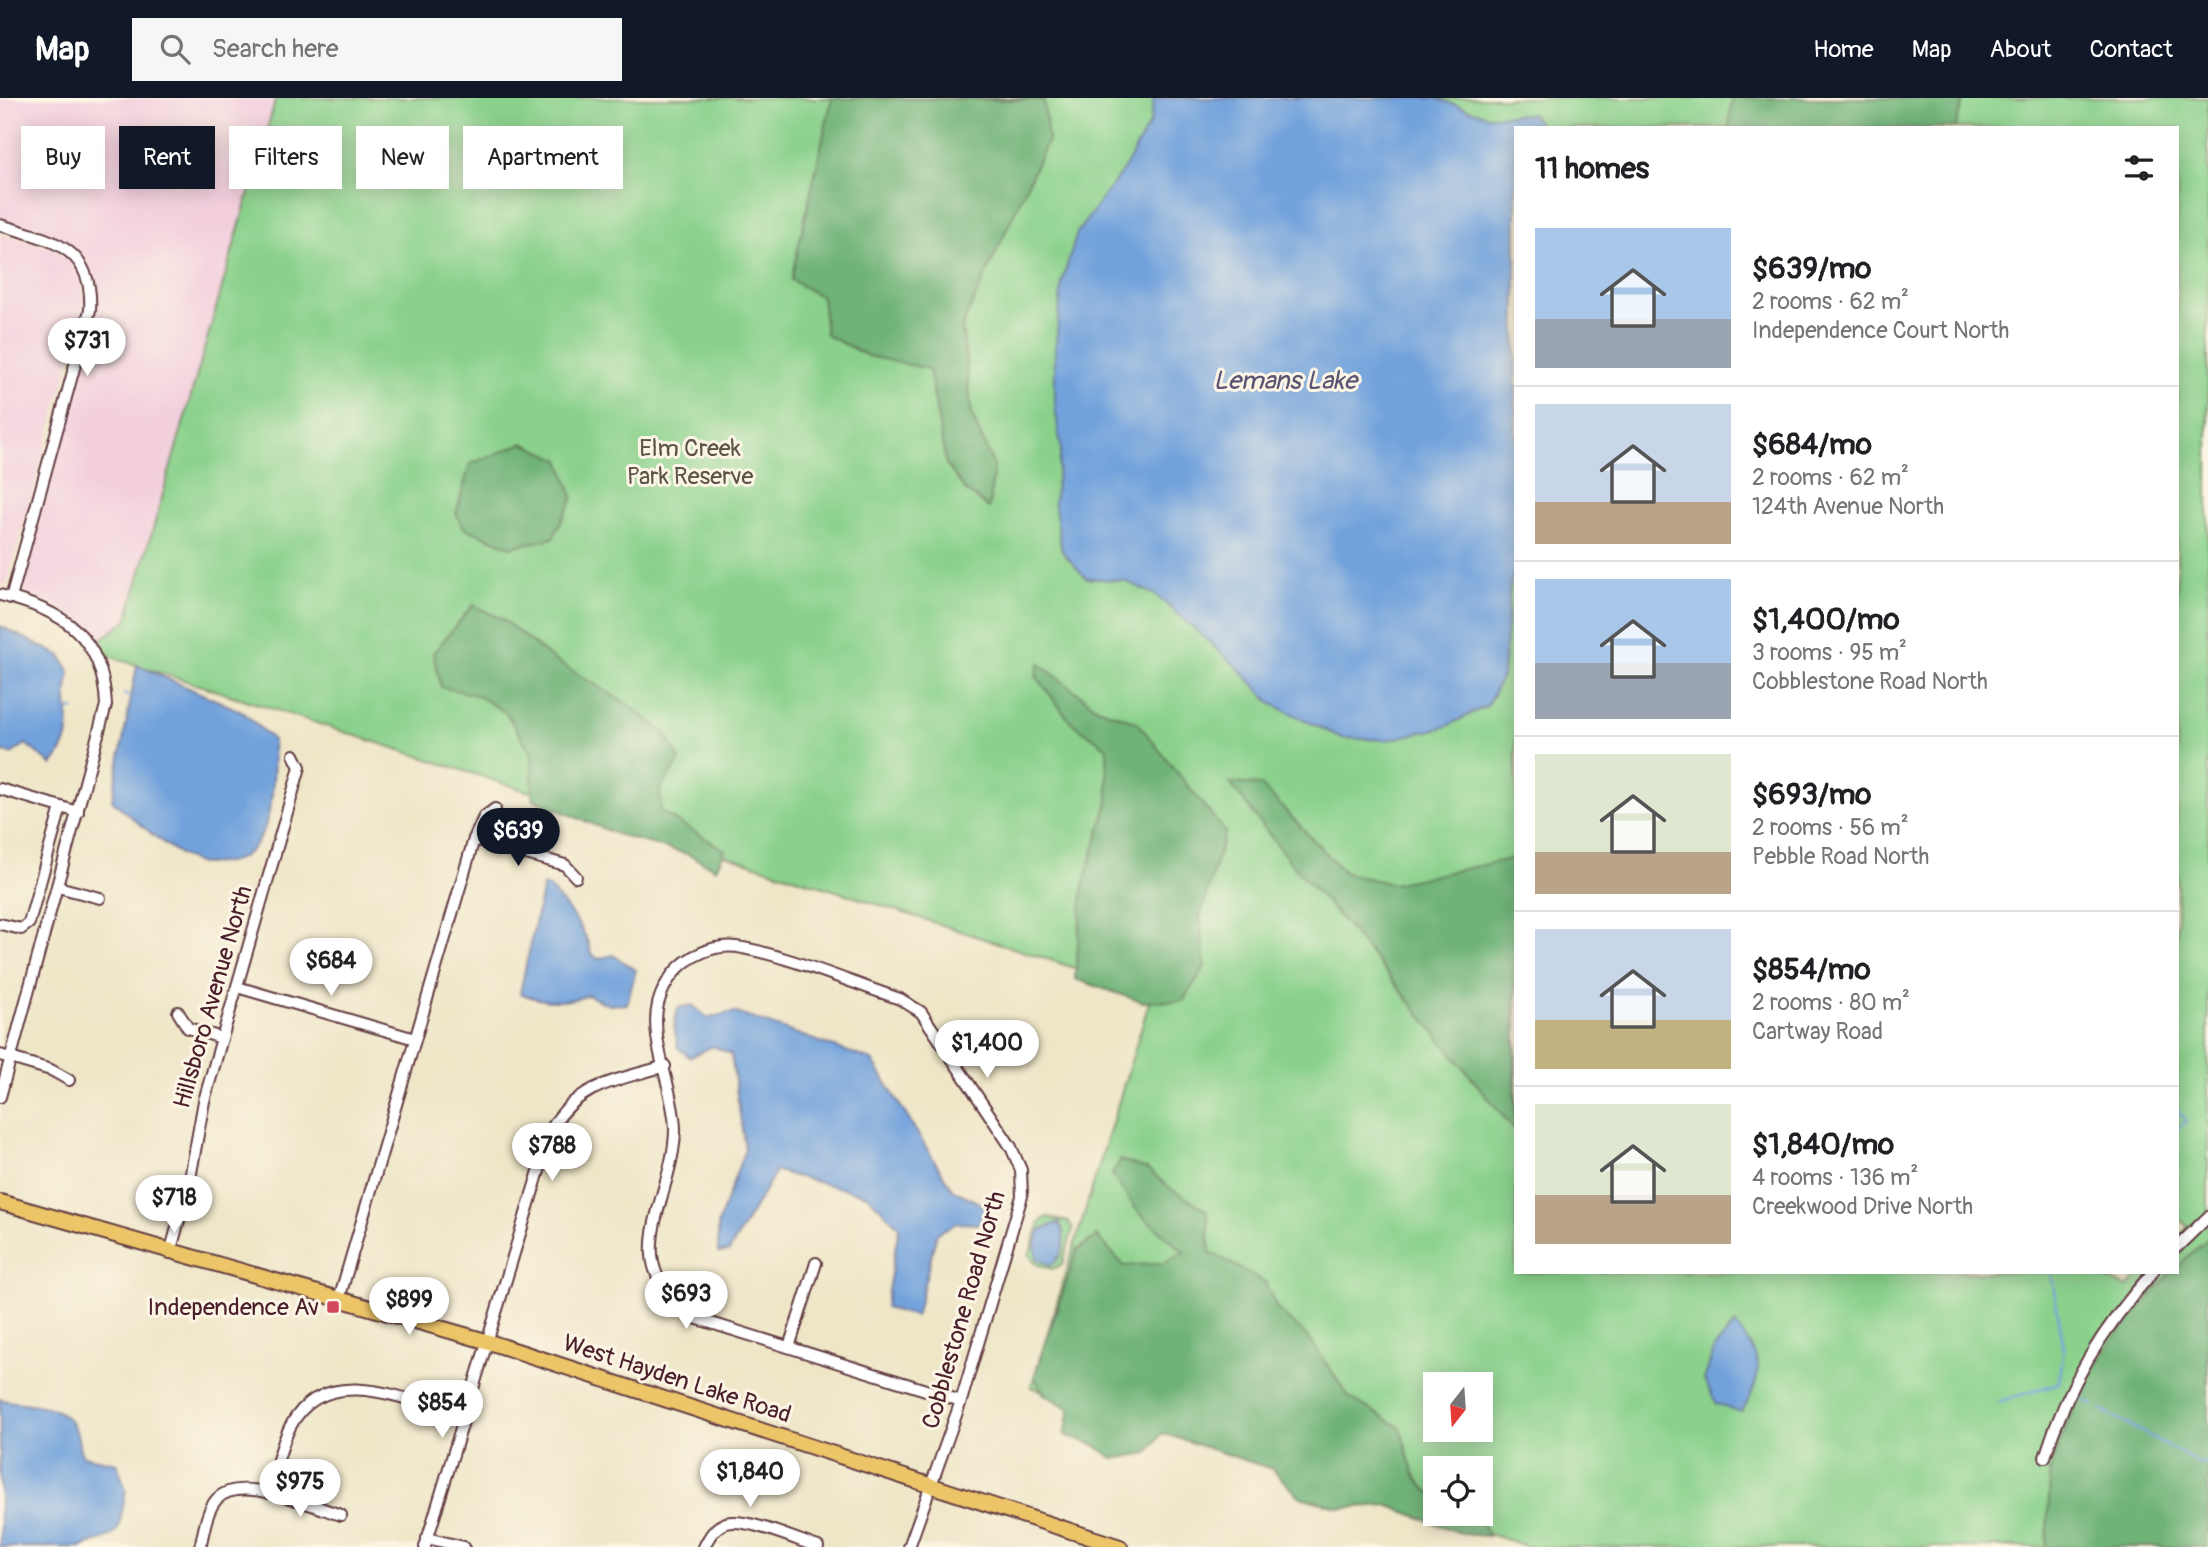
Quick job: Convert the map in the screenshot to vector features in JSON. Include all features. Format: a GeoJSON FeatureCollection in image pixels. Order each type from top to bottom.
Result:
{"type":"FeatureCollection","features":[{"type":"Feature","properties":{"kind":"main road","name":"West Hayden Lake Road"},"geometry":{"type":"LineString","coordinates":[[0,1202],[170,1253],[489,1342],[1120,1547]]}},
{"type":"Feature","properties":{"kind":"street"},"geometry":{"type":"LineString","coordinates":[[0,225],[60,244],[84,268],[91,295],[90,310],[6,596],[39,605],[67,621],[86,641],[100,667],[105,693],[104,719],[58,887],[6,1057],[0,1097]]}},
{"type":"Feature","properties":{"kind":"street","name":"Hillsboro Avenue North"},"geometry":{"type":"LineString","coordinates":[[170,1253],[189,1184],[199,1122],[300,767],[295,755]]}},
{"type":"Feature","properties":{"kind":"street"},"geometry":{"type":"LineString","coordinates":[[0,789],[78,812]]}},
{"type":"Feature","properties":{"kind":"street"},"geometry":{"type":"LineString","coordinates":[[0,924],[21,929],[29,923],[61,807]]}},
{"type":"Feature","properties":{"kind":"street"},"geometry":{"type":"LineString","coordinates":[[339,1299],[474,839],[484,817],[495,809]]}},
{"type":"Feature","properties":{"kind":"street"},"geometry":{"type":"LineString","coordinates":[[474,839],[565,866],[576,877]]}},
{"type":"Feature","properties":{"kind":"street"},"geometry":{"type":"LineString","coordinates":[[58,887],[100,898]]}},
{"type":"Feature","properties":{"kind":"street","name":"Cobblestone Road North"},"geometry":{"type":"LineString","coordinates":[[909,1547],[961,1401],[1022,1196],[1021,1170],[1011,1147],[921,1012],[900,999],[762,953],[735,947],[715,948],[685,961],[663,990],[656,1028],[673,1102],[675,1131],[672,1166],[653,1244],[652,1255],[659,1282],[674,1303],[695,1318],[961,1401]]}},
{"type":"Feature","properties":{"kind":"street"},"geometry":{"type":"LineString","coordinates":[[237,987],[415,1040]]}},
{"type":"Feature","properties":{"kind":"street"},"geometry":{"type":"LineString","coordinates":[[178,1012],[188,1028],[222,1038]]}},
{"type":"Feature","properties":{"kind":"street"},"geometry":{"type":"LineString","coordinates":[[6,1057],[51,1070],[69,1080]]}},
{"type":"Feature","properties":{"kind":"street"},"geometry":{"type":"LineString","coordinates":[[464,1547],[426,1542],[466,1418],[552,1128],[560,1114],[582,1093],[600,1083],[665,1066]]}},
{"type":"Feature","properties":{"kind":"street"},"geometry":{"type":"LineString","coordinates":[[2179,1245],[2208,1217]]}},
{"type":"Feature","properties":{"kind":"street"},"geometry":{"type":"LineString","coordinates":[[789,1347],[816,1263]]}},
{"type":"Feature","properties":{"kind":"street"},"geometry":{"type":"LineString","coordinates":[[2045,1457],[2064,1401],[2078,1373],[2109,1326],[2151,1274]]}},
{"type":"Feature","properties":{"kind":"street"},"geometry":{"type":"LineString","coordinates":[[269,1493],[291,1425],[300,1411],[327,1393],[343,1388],[376,1390],[466,1418]]}},
{"type":"Feature","properties":{"kind":"street"},"geometry":{"type":"LineString","coordinates":[[200,1547],[210,1511],[222,1495],[241,1487],[341,1515]]}},
{"type":"Feature","properties":{"kind":"street"},"geometry":{"type":"LineString","coordinates":[[704,1547],[710,1534],[729,1522],[747,1524],[818,1547]]}},
{"type":"Feature","properties":{"kind":"shaded area"},"geometry":{"type":"Polygon","coordinates":[[[0,98],[348,98],[331,126],[229,126],[229,189],[293,189],[215,318],[127,620],[95,644],[75,618],[56,606],[28,595],[22,583],[94,319],[98,296],[95,279],[89,265],[72,244],[55,235],[0,219],[0,98]]]}},
{"type":"Feature","properties":{"kind":"shaded area"},"geometry":{"type":"Polygon","coordinates":[[[0,234],[53,248],[71,261],[81,280],[85,298],[82,317],[7,583],[0,588],[0,234]]]}},
{"type":"Feature","properties":{"kind":"green space","name":"Elm Creek Park Reserve"},"geometry":{"type":"Polygon","coordinates":[[[276,98],[2208,98],[2208,1547],[1529,1547],[1464,1526],[1493,1526],[1493,1456],[1423,1456],[1423,1513],[1031,1387],[1152,993],[109,656],[99,641],[127,620],[250,189],[342,189],[342,126],[268,126],[276,98]]]}},
{"type":"Feature","properties":{"kind":"green space"},"geometry":{"type":"Polygon","coordinates":[[[832,98],[1044,100],[1048,140],[962,326],[972,416],[994,466],[989,508],[966,491],[946,464],[929,369],[868,356],[826,335],[822,297],[791,280],[832,98]]]}},
{"type":"Feature","properties":{"kind":"green space"},"geometry":{"type":"Polygon","coordinates":[[[1732,98],[1964,98],[1956,126],[1729,126],[1732,98]]]}},
{"type":"Feature","properties":{"kind":"green space"},"geometry":{"type":"Polygon","coordinates":[[[523,443],[560,460],[573,498],[553,538],[511,547],[464,528],[456,514],[470,464],[523,443]]]}},
{"type":"Feature","properties":{"kind":"green space"},"geometry":{"type":"Polygon","coordinates":[[[473,605],[502,619],[553,659],[629,705],[667,735],[680,760],[660,789],[661,812],[725,850],[716,869],[687,854],[616,834],[532,799],[532,754],[506,713],[476,695],[441,687],[433,653],[473,605]]]}},
{"type":"Feature","properties":{"kind":"green space"},"geometry":{"type":"Polygon","coordinates":[[[1039,663],[1097,708],[1137,722],[1225,832],[1200,917],[1205,967],[1183,1001],[1143,1002],[1075,979],[1083,887],[1108,802],[1107,748],[1070,721],[1036,676],[1039,663]]]}},
{"type":"Feature","properties":{"kind":"green space"},"geometry":{"type":"Polygon","coordinates":[[[1230,783],[1261,785],[1345,873],[1393,884],[1514,858],[1514,1130],[1353,932],[1291,863],[1230,783]]]}},
{"type":"Feature","properties":{"kind":"green space"},"geometry":{"type":"Polygon","coordinates":[[[1120,1160],[1147,1169],[1173,1190],[1207,1210],[1210,1252],[1265,1282],[1277,1309],[1308,1337],[1349,1397],[1401,1428],[1416,1476],[1423,1485],[1423,1519],[1387,1505],[1341,1508],[1300,1497],[1272,1469],[1162,1433],[1148,1453],[1113,1459],[1095,1445],[1065,1435],[1070,1409],[1044,1394],[1034,1377],[1077,1250],[1097,1236],[1124,1266],[1163,1263],[1184,1252],[1139,1213],[1112,1175],[1120,1160]]]}},
{"type":"Feature","properties":{"kind":"green space"},"geometry":{"type":"Polygon","coordinates":[[[1047,1217],[1069,1222],[1073,1229],[1062,1265],[1052,1269],[1036,1264],[1029,1255],[1040,1222],[1047,1217]]]}},
{"type":"Feature","properties":{"kind":"green space"},"geometry":{"type":"Polygon","coordinates":[[[2208,1238],[2208,1547],[2046,1547],[2051,1464],[2082,1388],[2114,1338],[2169,1274],[2179,1274],[2179,1265],[2208,1238]]]}},
{"type":"Feature","properties":{"kind":"green space"},"geometry":{"type":"Polygon","coordinates":[[[1442,1526],[1483,1526],[1488,1536],[1463,1534],[1442,1526]]]}},
{"type":"Feature","properties":{"kind":"water","name":"Lemans Lake"},"geometry":{"type":"Polygon","coordinates":[[[1154,98],[1435,98],[1488,116],[1532,114],[1541,126],[1514,126],[1514,573],[1510,588],[1503,674],[1488,705],[1445,727],[1387,740],[1342,738],[1272,704],[1237,667],[1156,595],[1125,581],[1086,578],[1062,551],[1054,502],[1061,449],[1055,406],[1055,352],[1062,282],[1077,233],[1124,169],[1150,123],[1154,98]]]}},
{"type":"Feature","properties":{"kind":"water"},"geometry":{"type":"Polygon","coordinates":[[[0,626],[61,656],[70,673],[67,686],[66,740],[52,765],[26,744],[11,754],[0,751],[0,626]]]}},
{"type":"Feature","properties":{"kind":"water"},"geometry":{"type":"Polygon","coordinates":[[[137,665],[243,712],[273,740],[272,796],[268,816],[262,834],[252,849],[238,859],[206,864],[188,859],[112,800],[137,665]]]}},
{"type":"Feature","properties":{"kind":"water"},"geometry":{"type":"Polygon","coordinates":[[[543,886],[549,887],[574,918],[585,935],[591,953],[598,959],[613,955],[636,970],[627,1004],[609,1005],[588,995],[554,1001],[520,993],[543,886]]]}},
{"type":"Feature","properties":{"kind":"water"},"geometry":{"type":"Polygon","coordinates":[[[692,1005],[708,1018],[734,1012],[872,1060],[952,1189],[985,1206],[979,1224],[957,1223],[937,1233],[916,1316],[885,1308],[899,1227],[867,1195],[776,1171],[729,1251],[718,1253],[718,1224],[745,1149],[731,1054],[713,1046],[690,1057],[678,1048],[674,1026],[678,1008],[692,1005]]]}},
{"type":"Feature","properties":{"kind":"water"},"geometry":{"type":"Polygon","coordinates":[[[1059,1222],[1063,1234],[1062,1252],[1050,1265],[1037,1259],[1035,1243],[1041,1229],[1059,1222]]]}},
{"type":"Feature","properties":{"kind":"water"},"geometry":{"type":"Polygon","coordinates":[[[1735,1324],[1752,1348],[1758,1366],[1754,1386],[1742,1412],[1717,1404],[1704,1380],[1715,1347],[1735,1324]]]}},
{"type":"Feature","properties":{"kind":"water"},"geometry":{"type":"Polygon","coordinates":[[[0,1399],[51,1408],[68,1419],[75,1429],[83,1456],[117,1463],[126,1490],[119,1527],[113,1535],[82,1547],[0,1547],[0,1399]]]}},
{"type":"Feature","properties":{"kind":"waterway"},"geometry":{"type":"LineString","coordinates":[[124,694],[131,697]]}},
{"type":"Feature","properties":{"kind":"waterway"},"geometry":{"type":"LineString","coordinates":[[69,710],[74,709]]}},
{"type":"Feature","properties":{"kind":"waterway"},"geometry":{"type":"LineString","coordinates":[[2179,1111],[2187,1121],[2179,1127]]}},
{"type":"Feature","properties":{"kind":"waterway"},"geometry":{"type":"LineString","coordinates":[[1998,1402],[2059,1383],[2064,1348],[2051,1274]]}},
{"type":"Feature","properties":{"kind":"waterway"},"geometry":{"type":"LineString","coordinates":[[2079,1397],[2093,1405]]}},
{"type":"Feature","properties":{"kind":"waterway"},"geometry":{"type":"LineString","coordinates":[[2101,1410],[2199,1463],[2208,1463]]}},
{"type":"Feature","properties":{"kind":"place","name":"Independence Av"},"geometry":{"type":"Point","coordinates":[333,1307]}}]}
